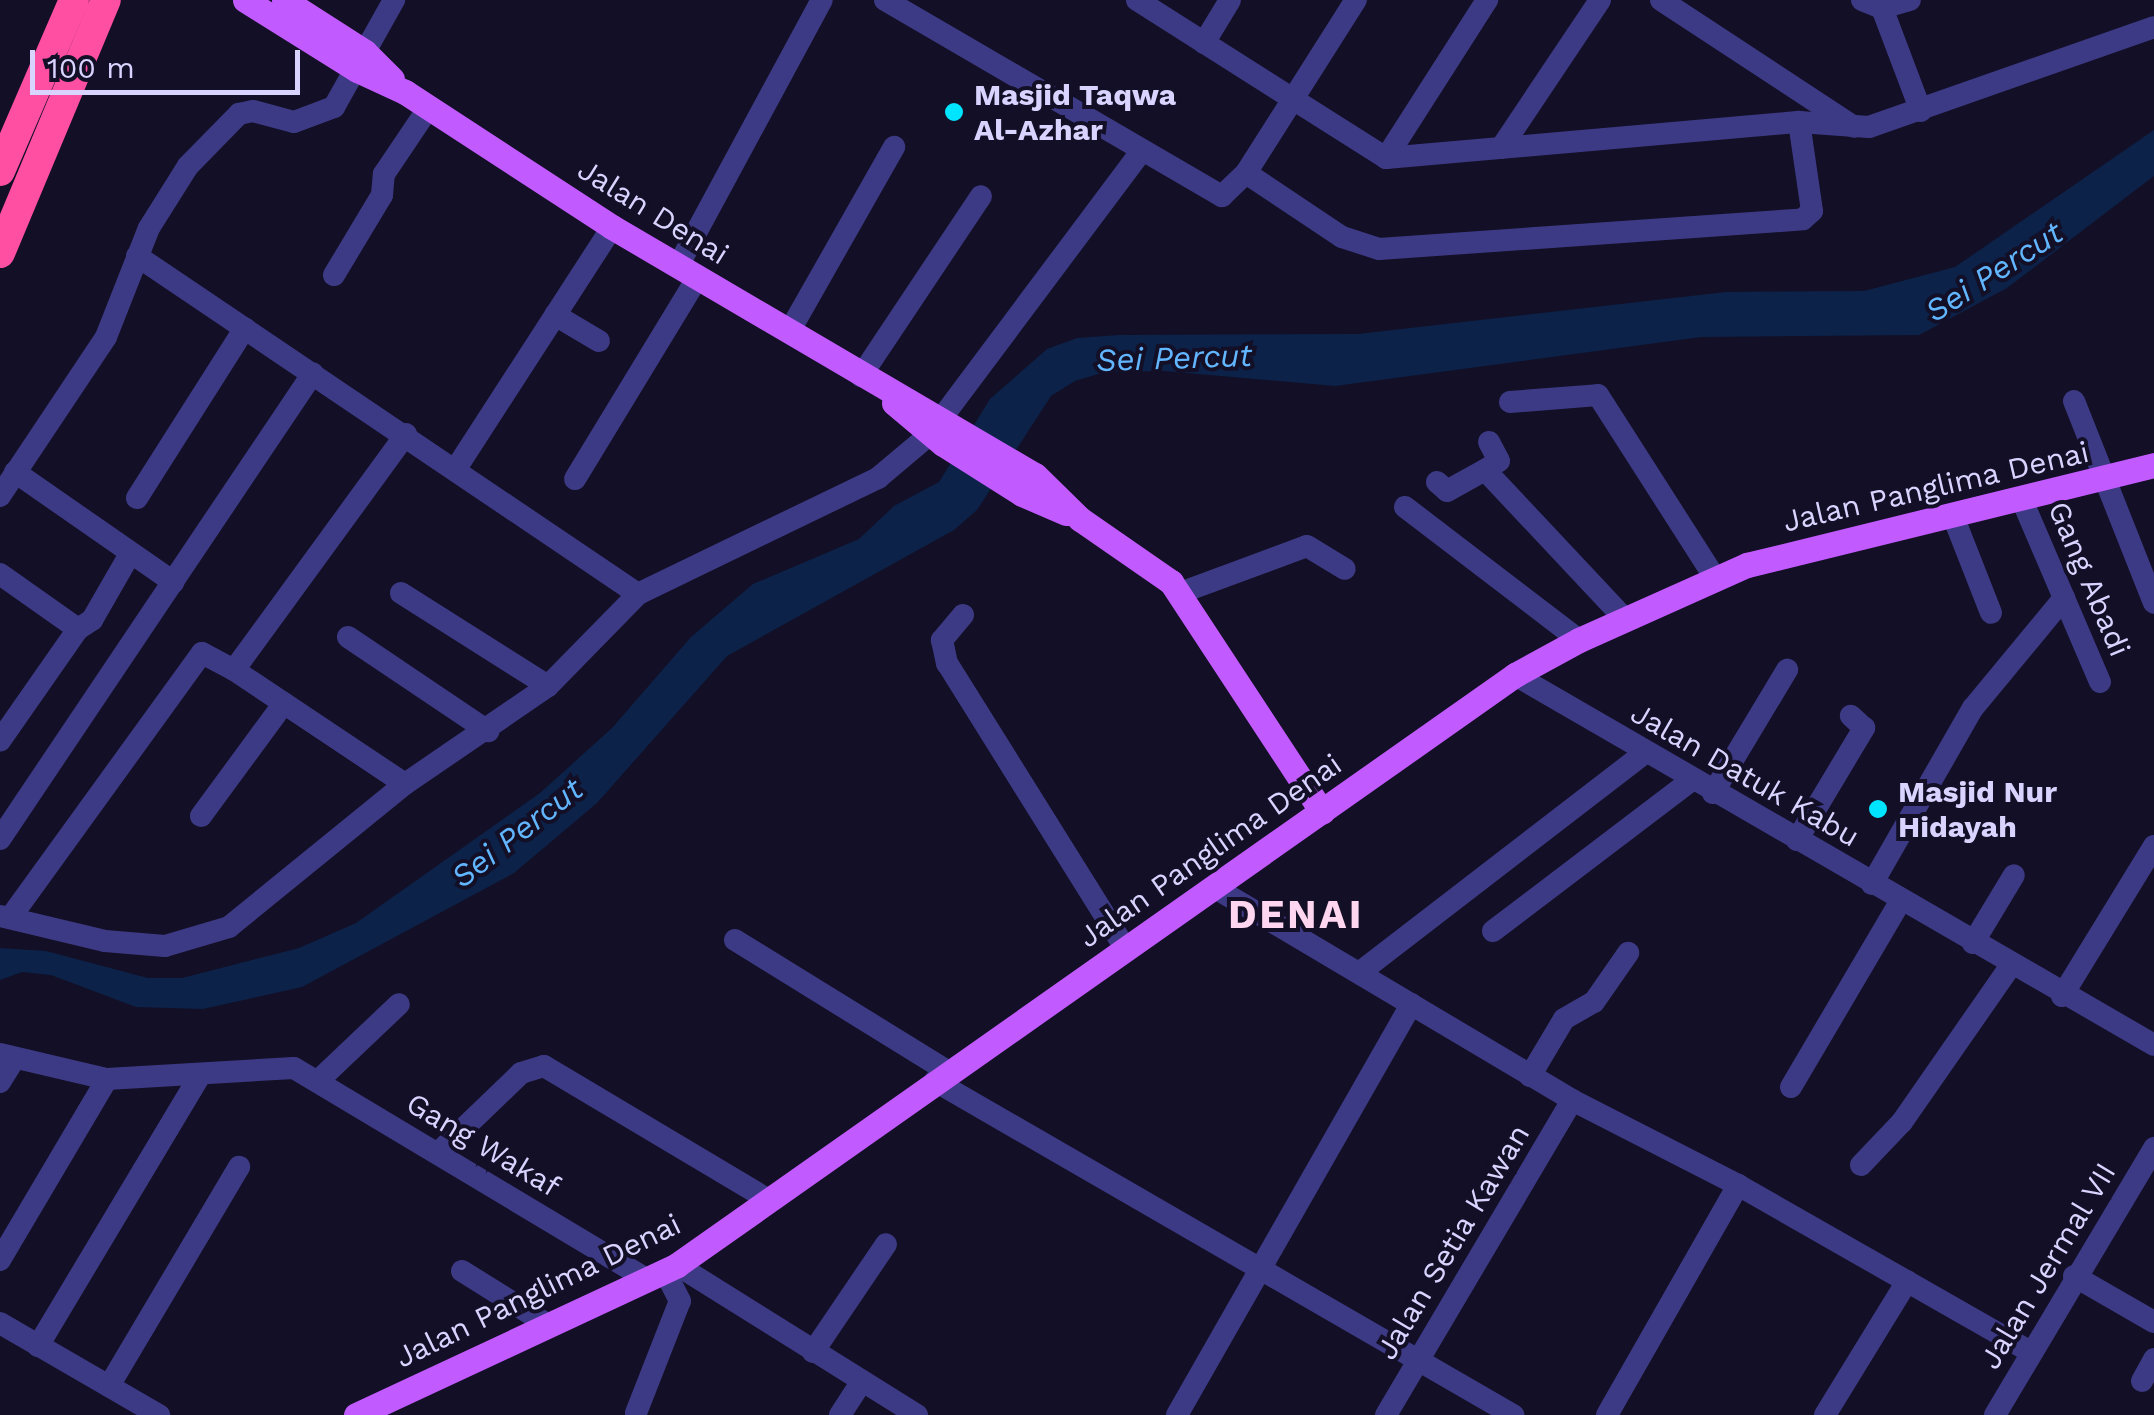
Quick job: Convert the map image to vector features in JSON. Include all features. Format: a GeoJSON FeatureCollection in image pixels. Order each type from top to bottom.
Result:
{"type":"FeatureCollection","features":[{"type":"Feature","properties":{"kind":"highway"},"geometry":{"type":"LineString","coordinates":[[0,171],[74,0]]}},
{"type":"Feature","properties":{"kind":"highway"},"geometry":{"type":"LineString","coordinates":[[0,252],[106,0]]}},
{"type":"Feature","properties":{"kind":"main road","name":"Jalan Denai"},"geometry":{"type":"LineString","coordinates":[[244,0],[361,61]]}},
{"type":"Feature","properties":{"kind":"main road","name":"Jalan Denai"},"geometry":{"type":"LineString","coordinates":[[284,0],[405,92],[612,227],[866,379],[1080,519],[1180,593],[1322,812]]}},
{"type":"Feature","properties":{"kind":"main road","name":"Jalan Panglima Denai"},"geometry":{"type":"LineString","coordinates":[[366,1414],[663,1272],[1217,889],[1515,676],[1579,640],[1715,578],[2104,481],[2154,464]]}},
{"type":"Feature","properties":{"kind":"street"},"geometry":{"type":"LineString","coordinates":[[576,479],[688,272],[822,0]]}},
{"type":"Feature","properties":{"kind":"street"},"geometry":{"type":"LineString","coordinates":[[885,0],[1222,196],[1246,174],[1356,0]]}},
{"type":"Feature","properties":{"kind":"street"},"geometry":{"type":"LineString","coordinates":[[1137,0],[1386,158],[1799,122],[1857,128],[1921,111],[2154,27]]}},
{"type":"Feature","properties":{"kind":"street"},"geometry":{"type":"LineString","coordinates":[[1204,43],[1230,0]]}},
{"type":"Feature","properties":{"kind":"street"},"geometry":{"type":"LineString","coordinates":[[1386,158],[1488,0]]}},
{"type":"Feature","properties":{"kind":"street"},"geometry":{"type":"LineString","coordinates":[[1502,148],[1600,0]]}},
{"type":"Feature","properties":{"kind":"street"},"geometry":{"type":"LineString","coordinates":[[1661,0],[1857,128]]}},
{"type":"Feature","properties":{"kind":"street"},"geometry":{"type":"LineString","coordinates":[[1910,0],[1872,4],[1921,111]]}},
{"type":"Feature","properties":{"kind":"street"},"geometry":{"type":"LineString","coordinates":[[0,496],[106,337],[137,256],[188,166],[239,114],[318,118],[334,107],[361,61],[383,4]]}},
{"type":"Feature","properties":{"kind":"street"},"geometry":{"type":"LineString","coordinates":[[334,275],[382,195],[384,174],[429,106]]}},
{"type":"Feature","properties":{"kind":"street"},"geometry":{"type":"LineString","coordinates":[[1246,174],[1342,236],[1379,249],[1803,219],[1812,211],[1799,122]]}},
{"type":"Feature","properties":{"kind":"street"},"geometry":{"type":"LineString","coordinates":[[789,332],[894,147]]}},
{"type":"Feature","properties":{"kind":"street"},"geometry":{"type":"LineString","coordinates":[[405,784],[202,652],[5,917],[120,944],[201,939],[260,905],[405,784],[488,731],[548,686],[638,594],[878,478],[942,430],[1141,152]]}},
{"type":"Feature","properties":{"kind":"street"},"geometry":{"type":"LineString","coordinates":[[866,379],[981,196]]}},
{"type":"Feature","properties":{"kind":"street"},"geometry":{"type":"LineString","coordinates":[[457,468],[612,227]]}},
{"type":"Feature","properties":{"kind":"street"},"geometry":{"type":"LineString","coordinates":[[137,256],[457,468],[638,594]]}},
{"type":"Feature","properties":{"kind":"street"},"geometry":{"type":"LineString","coordinates":[[555,316],[599,341]]}},
{"type":"Feature","properties":{"kind":"street"},"geometry":{"type":"LineString","coordinates":[[137,498],[245,328]]}},
{"type":"Feature","properties":{"kind":"street"},"geometry":{"type":"LineString","coordinates":[[0,839],[312,373]]}},
{"type":"Feature","properties":{"kind":"street"},"geometry":{"type":"LineString","coordinates":[[1510,402],[1598,395],[1715,578]]}},
{"type":"Feature","properties":{"kind":"street"},"geometry":{"type":"LineString","coordinates":[[2074,401],[2154,603]]}},
{"type":"Feature","properties":{"kind":"street"},"geometry":{"type":"LineString","coordinates":[[234,670],[406,434]]}},
{"type":"Feature","properties":{"kind":"street"},"geometry":{"type":"LineString","coordinates":[[1437,482],[1447,491],[1484,470],[1499,458],[1489,442]]}},
{"type":"Feature","properties":{"kind":"street"},"geometry":{"type":"LineString","coordinates":[[1484,470],[1624,618]]}},
{"type":"Feature","properties":{"kind":"street"},"geometry":{"type":"LineString","coordinates":[[15,472],[173,582]]}},
{"type":"Feature","properties":{"kind":"street","name":"Gang Abadi"},"geometry":{"type":"LineString","coordinates":[[2022,500],[2100,682]]}},
{"type":"Feature","properties":{"kind":"street"},"geometry":{"type":"LineString","coordinates":[[1405,507],[1579,640]]}},
{"type":"Feature","properties":{"kind":"street"},"geometry":{"type":"LineString","coordinates":[[1953,516],[1990,613]]}},
{"type":"Feature","properties":{"kind":"street"},"geometry":{"type":"LineString","coordinates":[[1180,593],[1307,546],[1345,570]]}},
{"type":"Feature","properties":{"kind":"street"},"geometry":{"type":"LineString","coordinates":[[0,742],[78,629],[89,624],[130,554]]}},
{"type":"Feature","properties":{"kind":"street"},"geometry":{"type":"LineString","coordinates":[[0,574],[78,629]]}},
{"type":"Feature","properties":{"kind":"street"},"geometry":{"type":"LineString","coordinates":[[401,593],[548,686]]}},
{"type":"Feature","properties":{"kind":"street"},"geometry":{"type":"LineString","coordinates":[[1872,884],[1974,708],[2064,598]]}},
{"type":"Feature","properties":{"kind":"street"},"geometry":{"type":"LineString","coordinates":[[963,615],[942,640],[946,663],[1126,950]]}},
{"type":"Feature","properties":{"kind":"street"},"geometry":{"type":"LineString","coordinates":[[348,637],[488,731]]}},
{"type":"Feature","properties":{"kind":"street"},"geometry":{"type":"LineString","coordinates":[[1713,793],[1787,670]]}},
{"type":"Feature","properties":{"kind":"street","name":"Jalan Datuk Kabu"},"geometry":{"type":"LineString","coordinates":[[1515,676],[2154,1046]]}},
{"type":"Feature","properties":{"kind":"street"},"geometry":{"type":"LineString","coordinates":[[202,816],[284,703]]}},
{"type":"Feature","properties":{"kind":"street"},"geometry":{"type":"LineString","coordinates":[[1797,840],[1864,728],[1851,716]]}},
{"type":"Feature","properties":{"kind":"street"},"geometry":{"type":"LineString","coordinates":[[1359,973],[1645,753]]}},
{"type":"Feature","properties":{"kind":"street"},"geometry":{"type":"LineString","coordinates":[[1492,931],[1692,780]]}},
{"type":"Feature","properties":{"kind":"street"},"geometry":{"type":"LineString","coordinates":[[2062,996],[2154,846]]}},
{"type":"Feature","properties":{"kind":"street"},"geometry":{"type":"LineString","coordinates":[[1973,943],[2014,875]]}},
{"type":"Feature","properties":{"kind":"street"},"geometry":{"type":"LineString","coordinates":[[1217,889],[1572,1100],[1738,1185],[2032,1352]]}},
{"type":"Feature","properties":{"kind":"street"},"geometry":{"type":"LineString","coordinates":[[1791,1087],[1901,900]]}},
{"type":"Feature","properties":{"kind":"street"},"geometry":{"type":"LineString","coordinates":[[735,940],[942,1076],[1416,1363],[1512,1415]]}},
{"type":"Feature","properties":{"kind":"street"},"geometry":{"type":"LineString","coordinates":[[1530,1076],[1564,1019],[1598,999],[1628,953]]}},
{"type":"Feature","properties":{"kind":"street"},"geometry":{"type":"LineString","coordinates":[[1862,1165],[1902,1122],[2011,965]]}},
{"type":"Feature","properties":{"kind":"street"},"geometry":{"type":"LineString","coordinates":[[319,1080],[399,1004]]}},
{"type":"Feature","properties":{"kind":"street"},"geometry":{"type":"LineString","coordinates":[[1177,1415],[1412,1004]]}},
{"type":"Feature","properties":{"kind":"street"},"geometry":{"type":"LineString","coordinates":[[0,1082],[7,1056],[107,1079],[200,1075]]}},
{"type":"Feature","properties":{"kind":"street","name":"Gang Wakaf"},"geometry":{"type":"LineString","coordinates":[[200,1075],[286,1066],[319,1080],[438,1153],[813,1352],[916,1415]]}},
{"type":"Feature","properties":{"kind":"street"},"geometry":{"type":"LineString","coordinates":[[438,1153],[521,1074],[544,1066],[769,1200]]}},
{"type":"Feature","properties":{"kind":"street"},"geometry":{"type":"LineString","coordinates":[[38,1346],[200,1075]]}},
{"type":"Feature","properties":{"kind":"street"},"geometry":{"type":"LineString","coordinates":[[0,1260],[107,1079]]}},
{"type":"Feature","properties":{"kind":"street","name":"Jalan Setia Kawan"},"geometry":{"type":"LineString","coordinates":[[1386,1415],[1572,1100]]}},
{"type":"Feature","properties":{"kind":"street","name":"Jalan Jermal VII"},"geometry":{"type":"LineString","coordinates":[[1995,1415],[2074,1276],[2154,1148]]}},
{"type":"Feature","properties":{"kind":"street"},"geometry":{"type":"LineString","coordinates":[[109,1386],[239,1166]]}},
{"type":"Feature","properties":{"kind":"street"},"geometry":{"type":"LineString","coordinates":[[1607,1415],[1738,1185]]}},
{"type":"Feature","properties":{"kind":"street"},"geometry":{"type":"LineString","coordinates":[[813,1352],[886,1244]]}},
{"type":"Feature","properties":{"kind":"street"},"geometry":{"type":"LineString","coordinates":[[462,1270],[550,1326]]}},
{"type":"Feature","properties":{"kind":"street"},"geometry":{"type":"LineString","coordinates":[[636,1412],[680,1301],[663,1272]]}},
{"type":"Feature","properties":{"kind":"street"},"geometry":{"type":"LineString","coordinates":[[2074,1276],[2154,1322]]}},
{"type":"Feature","properties":{"kind":"street"},"geometry":{"type":"LineString","coordinates":[[1825,1415],[1907,1281]]}},
{"type":"Feature","properties":{"kind":"street"},"geometry":{"type":"LineString","coordinates":[[0,1323],[160,1415]]}},
{"type":"Feature","properties":{"kind":"street"},"geometry":{"type":"LineString","coordinates":[[2142,1381],[2154,1360]]}},
{"type":"Feature","properties":{"kind":"street"},"geometry":{"type":"LineString","coordinates":[[840,1415],[862,1381]]}},
{"type":"Feature","properties":{"kind":"water","name":"Sei Percut"},"geometry":{"type":"Polygon","coordinates":[[[2154,130],[2154,176],[2007,288],[1919,335],[1701,337],[1335,386],[1164,371],[1105,372],[1075,381],[1051,396],[977,510],[954,530],[727,656],[597,803],[514,873],[302,987],[203,1009],[136,1007],[51,975],[22,972],[0,980],[0,948],[46,951],[148,978],[182,978],[299,948],[356,923],[540,793],[612,728],[691,637],[753,584],[859,539],[894,506],[939,482],[990,399],[1047,349],[1077,338],[1119,335],[1358,334],[1726,292],[1864,291],[1955,267],[2154,130]]]}},
{"type":"Feature","properties":{"kind":"place","name":"Masjid Taqwa Al-Azhar"},"geometry":{"type":"Point","coordinates":[954,112]}},
{"type":"Feature","properties":{"kind":"place","name":"Masjid Nur Hidayah"},"geometry":{"type":"Point","coordinates":[1878,809]}},
{"type":"Feature","properties":{"kind":"district","name":"DENAI"},"geometry":{"type":"Point","coordinates":[1296,915]}}]}
